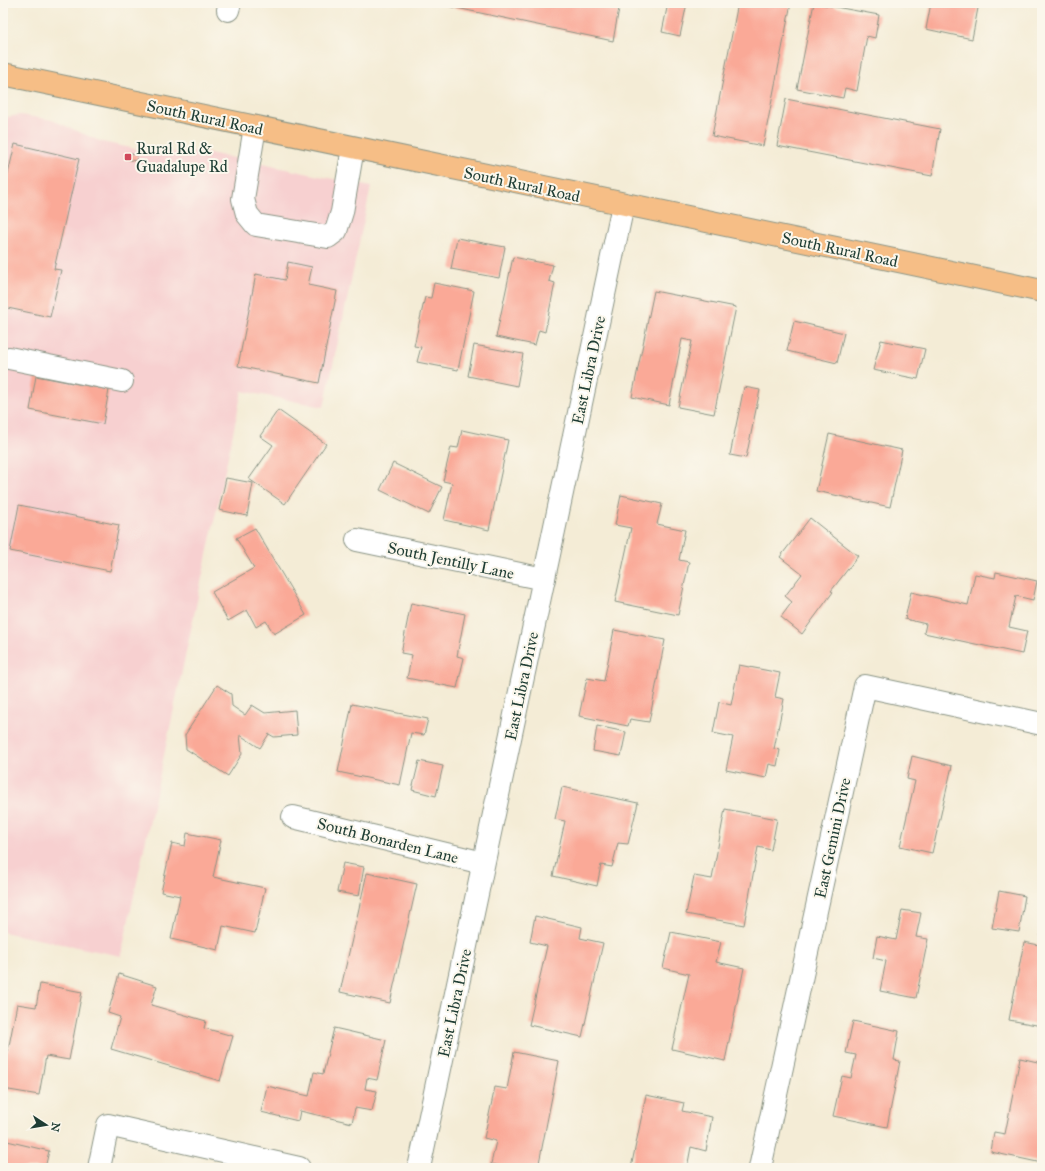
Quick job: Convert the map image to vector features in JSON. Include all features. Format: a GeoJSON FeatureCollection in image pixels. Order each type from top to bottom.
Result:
{"type":"FeatureCollection","features":[{"type":"Feature","properties":{"kind":"main road","name":"South Rural Road"},"geometry":{"type":"LineString","coordinates":[[3,74],[623,205],[1042,291]]}},
{"type":"Feature","properties":{"kind":"street"},"geometry":{"type":"LineString","coordinates":[[255,127],[243,199],[247,214],[256,225],[328,236],[336,231],[342,212],[353,148]]}},
{"type":"Feature","properties":{"kind":"street","name":"East Libra Drive"},"geometry":{"type":"LineString","coordinates":[[418,1168],[623,205]]}},
{"type":"Feature","properties":{"kind":"street"},"geometry":{"type":"LineString","coordinates":[[8,358],[122,381]]}},
{"type":"Feature","properties":{"kind":"street","name":"South Jentilly Lane"},"geometry":{"type":"LineString","coordinates":[[357,540],[544,579]]}},
{"type":"Feature","properties":{"kind":"street","name":"East Gemini Drive"},"geometry":{"type":"LineString","coordinates":[[760,1168],[865,686],[1042,724]]}},
{"type":"Feature","properties":{"kind":"street","name":"South Bonarden Lane"},"geometry":{"type":"LineString","coordinates":[[293,817],[483,863]]}},
{"type":"Feature","properties":{"kind":"street"},"geometry":{"type":"LineString","coordinates":[[99,1168],[108,1126],[299,1168]]}},
{"type":"Feature","properties":{"kind":"shaded area"},"geometry":{"type":"Polygon","coordinates":[[[20,115],[52,120],[102,142],[155,153],[200,151],[371,187],[324,407],[242,391],[121,956],[3,932],[3,121],[7,117],[20,115]]]}},
{"type":"Feature","properties":{"kind":"building"},"geometry":{"type":"Polygon","coordinates":[[[433,3],[620,3],[613,41],[433,3]]]}},
{"type":"Feature","properties":{"kind":"building"},"geometry":{"type":"Polygon","coordinates":[[[668,3],[687,3],[680,36],[662,32],[668,3]]]}},
{"type":"Feature","properties":{"kind":"building"},"geometry":{"type":"Polygon","coordinates":[[[738,3],[791,3],[763,146],[712,136],[738,3]]]}},
{"type":"Feature","properties":{"kind":"building"},"geometry":{"type":"Polygon","coordinates":[[[814,3],[879,15],[875,38],[867,36],[857,91],[845,88],[843,98],[797,89],[814,3]]]}},
{"type":"Feature","properties":{"kind":"building"},"geometry":{"type":"Polygon","coordinates":[[[931,3],[979,3],[972,39],[926,29],[931,3]]]}},
{"type":"Feature","properties":{"kind":"building"},"geometry":{"type":"Polygon","coordinates":[[[786,99],[940,129],[932,176],[777,146],[786,99]]]}},
{"type":"Feature","properties":{"kind":"building"},"geometry":{"type":"Polygon","coordinates":[[[15,144],[79,159],[54,269],[61,270],[50,317],[3,307],[3,195],[15,144]]]}},
{"type":"Feature","properties":{"kind":"building"},"geometry":{"type":"Polygon","coordinates":[[[126,153],[137,155],[136,161],[125,159],[126,153]]]}},
{"type":"Feature","properties":{"kind":"building"},"geometry":{"type":"Polygon","coordinates":[[[457,238],[505,247],[499,278],[451,269],[457,238]]]}},
{"type":"Feature","properties":{"kind":"building"},"geometry":{"type":"Polygon","coordinates":[[[513,257],[553,265],[549,281],[555,283],[545,332],[539,330],[535,345],[496,337],[513,257]]]}},
{"type":"Feature","properties":{"kind":"building"},"geometry":{"type":"Polygon","coordinates":[[[288,262],[312,267],[308,285],[337,291],[319,383],[238,366],[256,274],[285,280],[288,262]]]}},
{"type":"Feature","properties":{"kind":"building"},"geometry":{"type":"Polygon","coordinates":[[[434,283],[474,291],[458,370],[417,362],[421,347],[414,346],[425,297],[431,298],[434,283]]]}},
{"type":"Feature","properties":{"kind":"building"},"geometry":{"type":"Polygon","coordinates":[[[654,291],[736,307],[714,414],[678,407],[692,341],[682,339],[669,405],[632,397],[654,291]]]}},
{"type":"Feature","properties":{"kind":"building"},"geometry":{"type":"Polygon","coordinates":[[[794,321],[844,333],[837,363],[787,351],[794,321]]]}},
{"type":"Feature","properties":{"kind":"building"},"geometry":{"type":"Polygon","coordinates":[[[881,340],[925,349],[918,379],[873,370],[881,340]]]}},
{"type":"Feature","properties":{"kind":"building"},"geometry":{"type":"Polygon","coordinates":[[[474,345],[523,354],[517,386],[468,376],[474,345]]]}},
{"type":"Feature","properties":{"kind":"building"},"geometry":{"type":"Polygon","coordinates":[[[36,376],[109,390],[103,424],[30,410],[36,376]]]}},
{"type":"Feature","properties":{"kind":"building"},"geometry":{"type":"Polygon","coordinates":[[[744,387],[760,390],[746,458],[730,455],[744,387]]]}},
{"type":"Feature","properties":{"kind":"building"},"geometry":{"type":"Polygon","coordinates":[[[278,410],[326,444],[285,504],[249,479],[273,445],[260,436],[278,410]]]}},
{"type":"Feature","properties":{"kind":"building"},"geometry":{"type":"Polygon","coordinates":[[[462,430],[508,440],[489,530],[444,520],[452,483],[443,481],[451,447],[458,448],[462,430]]]}},
{"type":"Feature","properties":{"kind":"building"},"geometry":{"type":"Polygon","coordinates":[[[829,434],[902,450],[890,507],[816,491],[829,434]]]}},
{"type":"Feature","properties":{"kind":"building"},"geometry":{"type":"Polygon","coordinates":[[[393,463],[442,487],[429,514],[380,490],[393,463]]]}},
{"type":"Feature","properties":{"kind":"building"},"geometry":{"type":"Polygon","coordinates":[[[226,478],[253,483],[247,516],[219,510],[226,478]]]}},
{"type":"Feature","properties":{"kind":"building"},"geometry":{"type":"Polygon","coordinates":[[[621,495],[662,504],[657,524],[685,530],[679,560],[689,562],[678,615],[615,602],[631,528],[615,525],[621,495]]]}},
{"type":"Feature","properties":{"kind":"building"},"geometry":{"type":"Polygon","coordinates":[[[19,505],[119,525],[110,571],[10,551],[19,505]]]}},
{"type":"Feature","properties":{"kind":"building"},"geometry":{"type":"Polygon","coordinates":[[[810,518],[858,556],[831,591],[833,592],[802,634],[781,617],[792,602],[785,596],[802,574],[780,557],[810,518]]]}},
{"type":"Feature","properties":{"kind":"building"},"geometry":{"type":"Polygon","coordinates":[[[255,528],[306,615],[274,634],[266,621],[256,627],[247,610],[228,621],[212,592],[254,568],[236,538],[255,528]]]}},
{"type":"Feature","properties":{"kind":"building"},"geometry":{"type":"Polygon","coordinates":[[[996,572],[1037,581],[1033,600],[1016,596],[1009,627],[1027,631],[1022,654],[924,633],[926,624],[905,619],[911,592],[968,605],[975,574],[995,578],[996,572]]]}},
{"type":"Feature","properties":{"kind":"building"},"geometry":{"type":"Polygon","coordinates":[[[411,603],[465,614],[457,656],[464,658],[457,688],[407,678],[412,655],[401,653],[411,603]]]}},
{"type":"Feature","properties":{"kind":"building"},"geometry":{"type":"Polygon","coordinates":[[[614,630],[665,640],[649,722],[630,719],[628,726],[579,716],[587,678],[604,681],[614,630]]]}},
{"type":"Feature","properties":{"kind":"building"},"geometry":{"type":"Polygon","coordinates":[[[739,665],[780,673],[775,697],[784,699],[774,749],[780,750],[777,766],[769,764],[766,778],[726,770],[733,737],[713,733],[719,702],[731,705],[739,665]]]}},
{"type":"Feature","properties":{"kind":"building"},"geometry":{"type":"Polygon","coordinates":[[[217,685],[231,694],[232,706],[245,715],[252,705],[265,713],[295,710],[297,735],[274,737],[269,734],[260,748],[240,735],[242,754],[228,776],[186,749],[185,735],[217,685]]]}},
{"type":"Feature","properties":{"kind":"building"},"geometry":{"type":"Polygon","coordinates":[[[352,704],[428,719],[424,735],[411,733],[400,785],[338,772],[352,704]]]}},
{"type":"Feature","properties":{"kind":"building"},"geometry":{"type":"Polygon","coordinates":[[[597,726],[626,732],[621,756],[593,751],[597,726]]]}},
{"type":"Feature","properties":{"kind":"building"},"geometry":{"type":"Polygon","coordinates":[[[912,756],[952,766],[932,853],[900,846],[915,781],[907,779],[912,756]]]}},
{"type":"Feature","properties":{"kind":"building"},"geometry":{"type":"Polygon","coordinates":[[[419,761],[443,766],[436,796],[412,790],[419,761]]]}},
{"type":"Feature","properties":{"kind":"building"},"geometry":{"type":"Polygon","coordinates":[[[562,787],[638,803],[628,844],[618,843],[612,867],[601,865],[597,886],[553,876],[565,821],[555,819],[562,787]]]}},
{"type":"Feature","properties":{"kind":"building"},"geometry":{"type":"Polygon","coordinates":[[[725,809],[777,819],[771,850],[758,847],[744,925],[686,914],[694,876],[712,879],[725,809]]]}},
{"type":"Feature","properties":{"kind":"building"},"geometry":{"type":"Polygon","coordinates":[[[187,833],[221,840],[213,877],[265,888],[255,933],[223,926],[218,950],[171,939],[180,896],[161,892],[172,843],[185,846],[187,833]]]}},
{"type":"Feature","properties":{"kind":"building"},"geometry":{"type":"Polygon","coordinates":[[[343,863],[364,867],[359,896],[337,892],[343,863]]]}},
{"type":"Feature","properties":{"kind":"building"},"geometry":{"type":"Polygon","coordinates":[[[367,873],[417,884],[390,1003],[340,992],[367,873]]]}},
{"type":"Feature","properties":{"kind":"building"},"geometry":{"type":"Polygon","coordinates":[[[999,891],[1025,896],[1019,932],[992,928],[999,891]]]}},
{"type":"Feature","properties":{"kind":"building"},"geometry":{"type":"Polygon","coordinates":[[[902,910],[921,913],[916,937],[928,939],[916,998],[880,991],[886,961],[873,958],[877,936],[896,940],[902,910]]]}},
{"type":"Feature","properties":{"kind":"building"},"geometry":{"type":"Polygon","coordinates":[[[535,916],[582,927],[580,938],[603,943],[582,1037],[529,1025],[547,946],[530,942],[535,916]]]}},
{"type":"Feature","properties":{"kind":"building"},"geometry":{"type":"Polygon","coordinates":[[[1041,930],[1042,1026],[1009,1020],[1024,942],[1039,945],[1041,930]]]}},
{"type":"Feature","properties":{"kind":"building"},"geometry":{"type":"Polygon","coordinates":[[[671,932],[721,942],[716,962],[744,968],[725,1061],[672,1049],[689,974],[663,968],[671,932]]]}},
{"type":"Feature","properties":{"kind":"building"},"geometry":{"type":"Polygon","coordinates":[[[119,974],[157,986],[151,1005],[206,1021],[204,1028],[233,1036],[220,1081],[111,1049],[120,1017],[108,1013],[119,974]]]}},
{"type":"Feature","properties":{"kind":"building"},"geometry":{"type":"Polygon","coordinates":[[[40,984],[82,992],[69,1060],[46,1056],[39,1095],[3,1089],[3,1050],[8,1051],[17,1004],[36,1007],[40,984]]]}},
{"type":"Feature","properties":{"kind":"building"},"geometry":{"type":"Polygon","coordinates":[[[853,1021],[899,1031],[894,1060],[900,1061],[887,1127],[833,1116],[842,1076],[851,1078],[856,1055],[846,1053],[853,1021]]]}},
{"type":"Feature","properties":{"kind":"building"},"geometry":{"type":"Polygon","coordinates":[[[334,1028],[386,1040],[377,1080],[367,1078],[365,1089],[377,1091],[372,1111],[355,1108],[352,1123],[300,1111],[298,1121],[261,1112],[267,1086],[309,1096],[314,1072],[323,1074],[334,1028]]]}},
{"type":"Feature","properties":{"kind":"building"},"geometry":{"type":"Polygon","coordinates":[[[514,1052],[559,1061],[538,1168],[511,1168],[491,1164],[496,1141],[484,1138],[495,1087],[507,1089],[514,1052]]]}},
{"type":"Feature","properties":{"kind":"building"},"geometry":{"type":"Polygon","coordinates":[[[1020,1058],[1042,1063],[1042,1163],[991,1152],[994,1132],[1005,1134],[1020,1058]]]}},
{"type":"Feature","properties":{"kind":"building"},"geometry":{"type":"Polygon","coordinates":[[[646,1095],[684,1103],[682,1111],[712,1117],[706,1151],[691,1147],[687,1168],[631,1168],[646,1095]]]}},
{"type":"Feature","properties":{"kind":"building"},"geometry":{"type":"Polygon","coordinates":[[[3,1140],[49,1151],[45,1168],[3,1168],[3,1140]]]}},
{"type":"Feature","properties":{"kind":"place","name":"Rural Rd & Guadalupe Rd"},"geometry":{"type":"Point","coordinates":[128,157]}}]}
